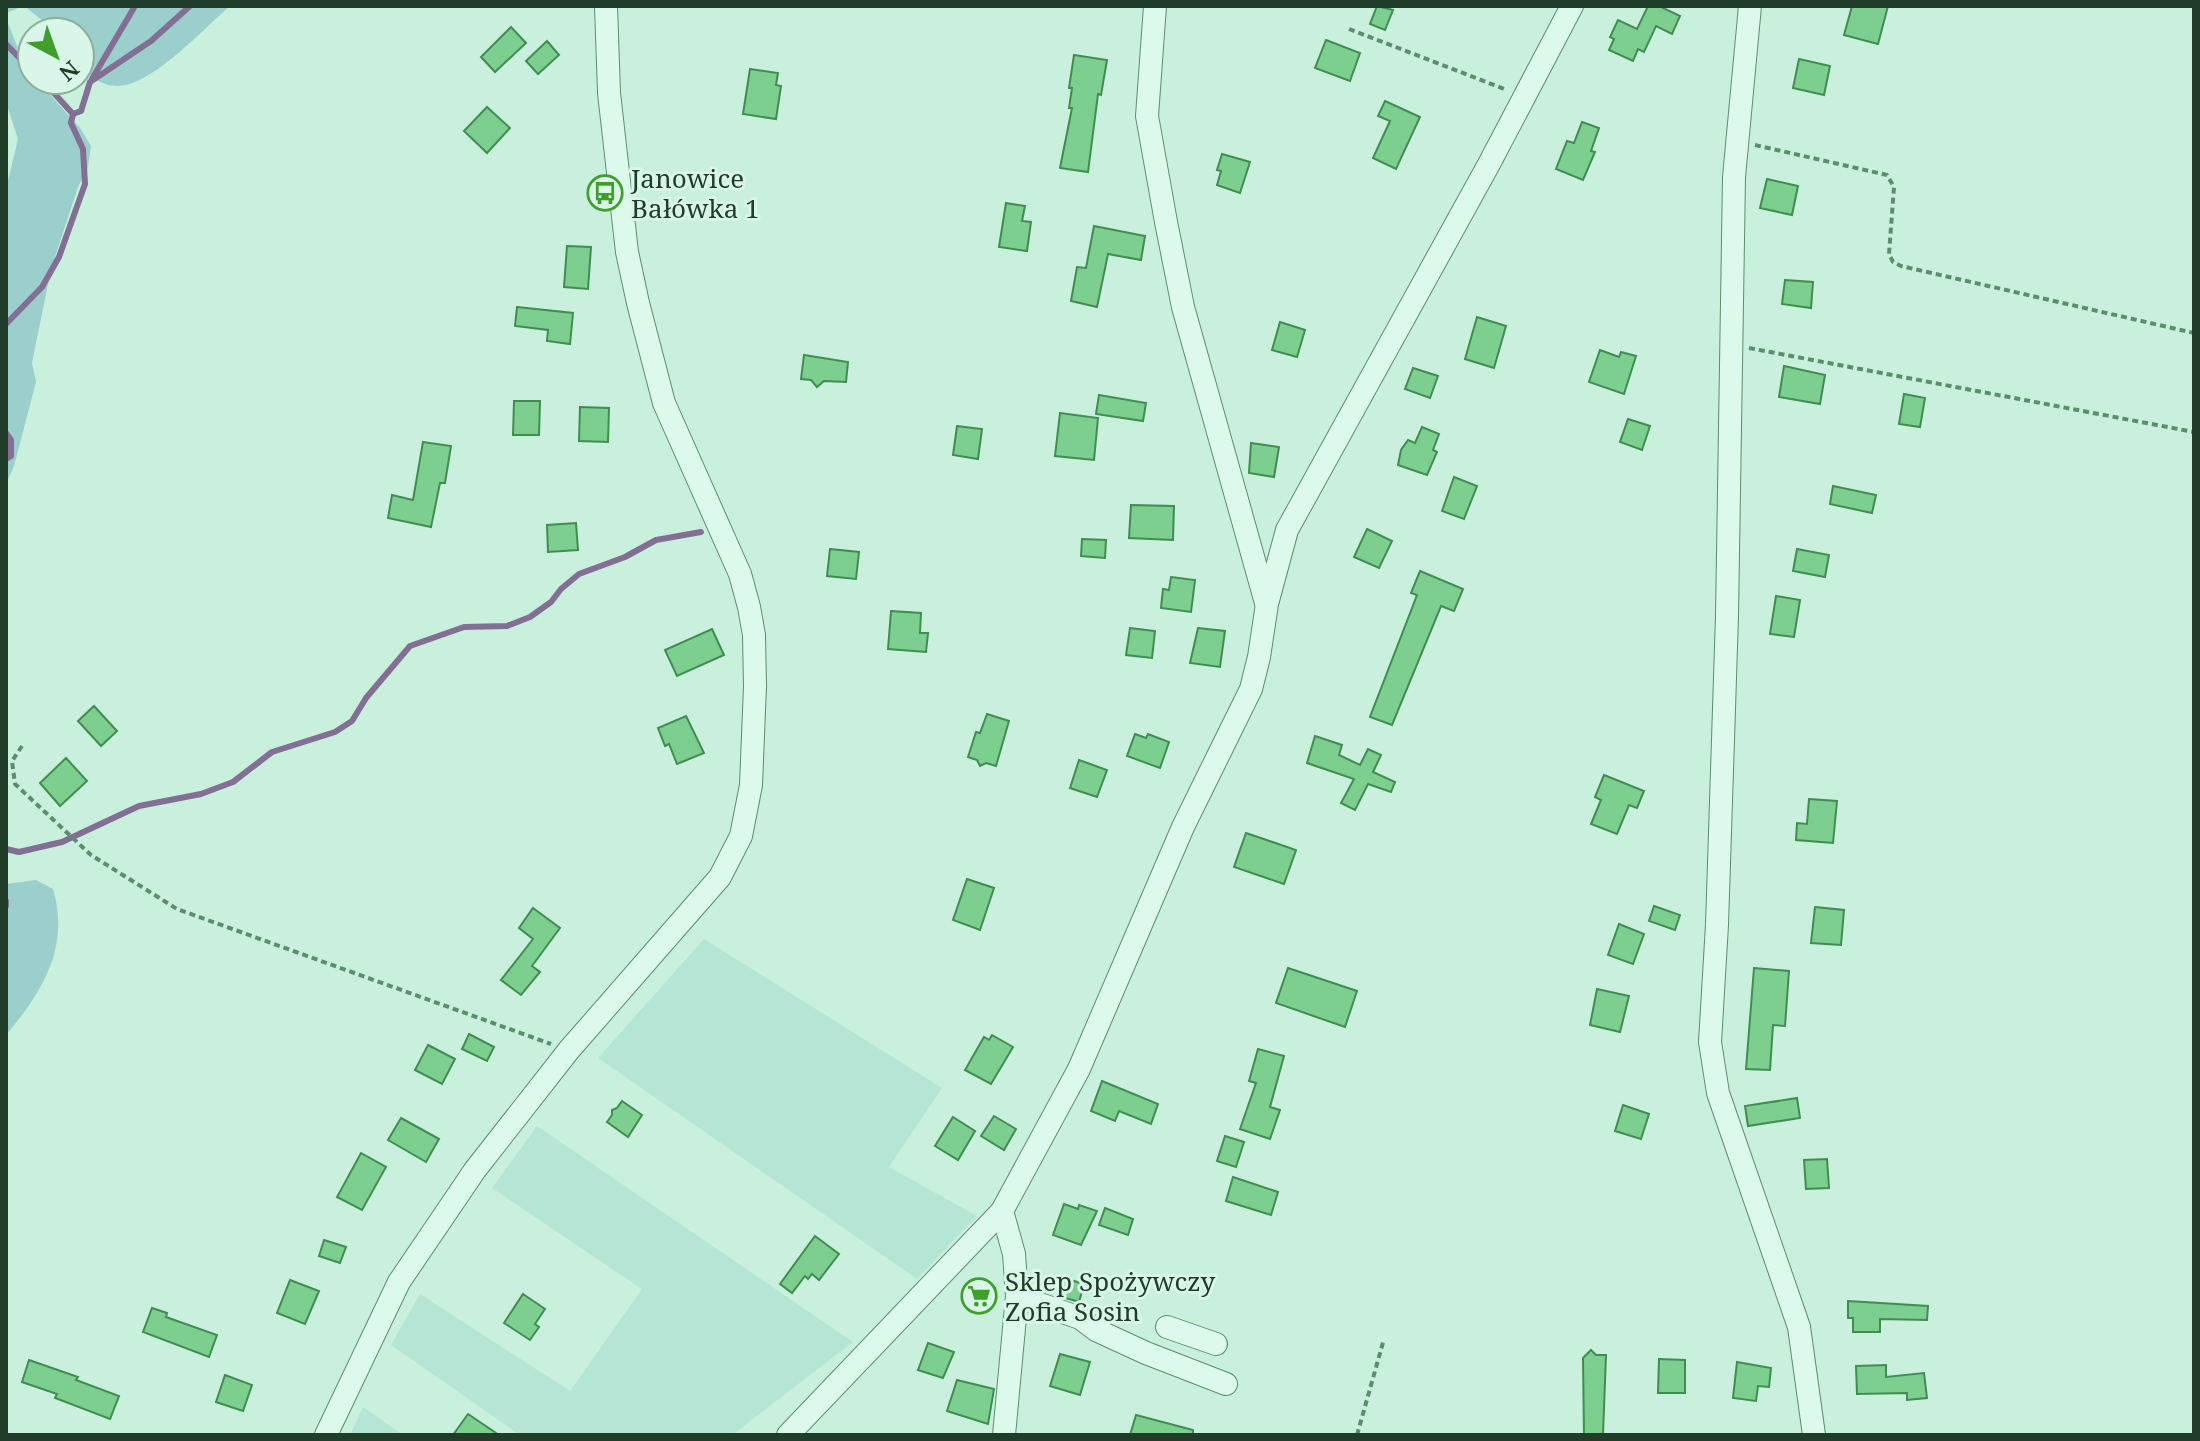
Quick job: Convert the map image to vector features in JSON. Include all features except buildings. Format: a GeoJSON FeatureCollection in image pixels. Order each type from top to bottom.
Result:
{"type":"FeatureCollection","features":[{"type":"Feature","properties":{"kind":"street"},"geometry":{"type":"LineString","coordinates":[[326,1435],[399,1282],[475,1170],[569,1050],[704,898],[733,856],[741,836],[751,785],[755,723],[754,635],[749,607],[740,574],[664,403],[627,252],[609,93],[606,6]]}},
{"type":"Feature","properties":{"kind":"street"},"geometry":{"type":"LineString","coordinates":[[1155,6],[1147,116],[1166,222],[1183,307],[1267,604]]}},
{"type":"Feature","properties":{"kind":"street"},"geometry":{"type":"LineString","coordinates":[[788,1435],[1002,1211],[1079,1069],[1183,827],[1251,689],[1267,604],[1287,530],[1572,6]]}},
{"type":"Feature","properties":{"kind":"street"},"geometry":{"type":"LineString","coordinates":[[1750,6],[1737,141],[1725,676],[1710,1042],[1718,1093],[1799,1327],[1814,1435]]}},
{"type":"Feature","properties":{"kind":"street"},"geometry":{"type":"LineString","coordinates":[[1002,1211],[1014,1254],[1017,1296],[1004,1435]]}},
{"type":"Feature","properties":{"kind":"street"},"geometry":{"type":"LineString","coordinates":[[1017,1296],[1080,1318],[1096,1330],[1146,1353],[1226,1384]]}},
{"type":"Feature","properties":{"kind":"street"},"geometry":{"type":"LineString","coordinates":[[1167,1327],[1216,1344]]}},
{"type":"Feature","properties":{"kind":"path"},"geometry":{"type":"LineString","coordinates":[[1349,29],[1524,96]]}},
{"type":"Feature","properties":{"kind":"path"},"geometry":{"type":"LineString","coordinates":[[1737,141],[1887,175],[1894,187],[1889,254],[1896,265],[2194,333]]}},
{"type":"Feature","properties":{"kind":"path"},"geometry":{"type":"LineString","coordinates":[[1731,344],[2194,432]]}},
{"type":"Feature","properties":{"kind":"path"},"geometry":{"type":"LineString","coordinates":[[22,746],[12,761],[15,784],[91,855],[177,909],[569,1050]]}},
{"type":"Feature","properties":{"kind":"path"},"geometry":{"type":"LineString","coordinates":[[1357,1435],[1384,1339]]}},
{"type":"Feature","properties":{"kind":"shaded area"},"geometry":{"type":"Polygon","coordinates":[[[6,6],[24,6],[6,13],[6,6]]]}},
{"type":"Feature","properties":{"kind":"shaded area"},"geometry":{"type":"Polygon","coordinates":[[[24,6],[230,6],[161,67],[131,84],[117,86],[96,79],[96,16],[37,16],[24,6]]]}},
{"type":"Feature","properties":{"kind":"shaded area"},"geometry":{"type":"Polygon","coordinates":[[[6,18],[16,43],[16,96],[51,96],[80,128],[91,146],[88,167],[78,187],[51,269],[32,363],[36,382],[14,466],[6,484],[6,189],[18,139],[6,102],[6,18]]]}},
{"type":"Feature","properties":{"kind":"shaded area"},"geometry":{"type":"Polygon","coordinates":[[[36,880],[53,889],[58,930],[55,949],[42,985],[6,1035],[6,884],[36,880]]]}},
{"type":"Feature","properties":{"kind":"shaded area"},"geometry":{"type":"Polygon","coordinates":[[[704,939],[942,1088],[889,1167],[977,1216],[917,1279],[598,1058],[704,939]]]}},
{"type":"Feature","properties":{"kind":"shaded area"},"geometry":{"type":"Polygon","coordinates":[[[537,1126],[853,1342],[732,1435],[520,1435],[391,1345],[420,1294],[570,1391],[642,1289],[492,1188],[537,1126]]]}},
{"type":"Feature","properties":{"kind":"shaded area"},"geometry":{"type":"Polygon","coordinates":[[[363,1407],[403,1435],[350,1435],[363,1407]]]}},
{"type":"Feature","properties":{"kind":"waterway"},"geometry":{"type":"LineString","coordinates":[[96,72],[135,6]]}},
{"type":"Feature","properties":{"kind":"waterway"},"geometry":{"type":"LineString","coordinates":[[73,114],[81,111],[90,82],[151,41],[190,6]]}},
{"type":"Feature","properties":{"kind":"waterway"},"geometry":{"type":"LineString","coordinates":[[6,44],[16,54]]}},
{"type":"Feature","properties":{"kind":"waterway"},"geometry":{"type":"LineString","coordinates":[[6,324],[42,287],[59,257],[85,184],[83,149],[71,123],[73,114],[57,96]]}},
{"type":"Feature","properties":{"kind":"waterway"},"geometry":{"type":"LineString","coordinates":[[6,433],[11,440],[11,456],[6,459]]}},
{"type":"Feature","properties":{"kind":"waterway"},"geometry":{"type":"LineString","coordinates":[[6,849],[19,852],[62,842],[139,806],[201,794],[233,782],[272,752],[335,732],[352,721],[366,698],[410,646],[464,627],[507,626],[530,617],[551,602],[579,574],[625,557],[656,540],[701,532]]}},
{"type":"Feature","properties":{"kind":"waterway"},"geometry":{"type":"LineString","coordinates":[[6,901],[6,906]]}},
{"type":"Feature","properties":{"kind":"place","name":"Janowice Bałówka 1"},"geometry":{"type":"Point","coordinates":[605,193]}},
{"type":"Feature","properties":{"kind":"place","name":"Sklep Spożywczy Zofia Sosin"},"geometry":{"type":"Point","coordinates":[979,1296]}}]}
